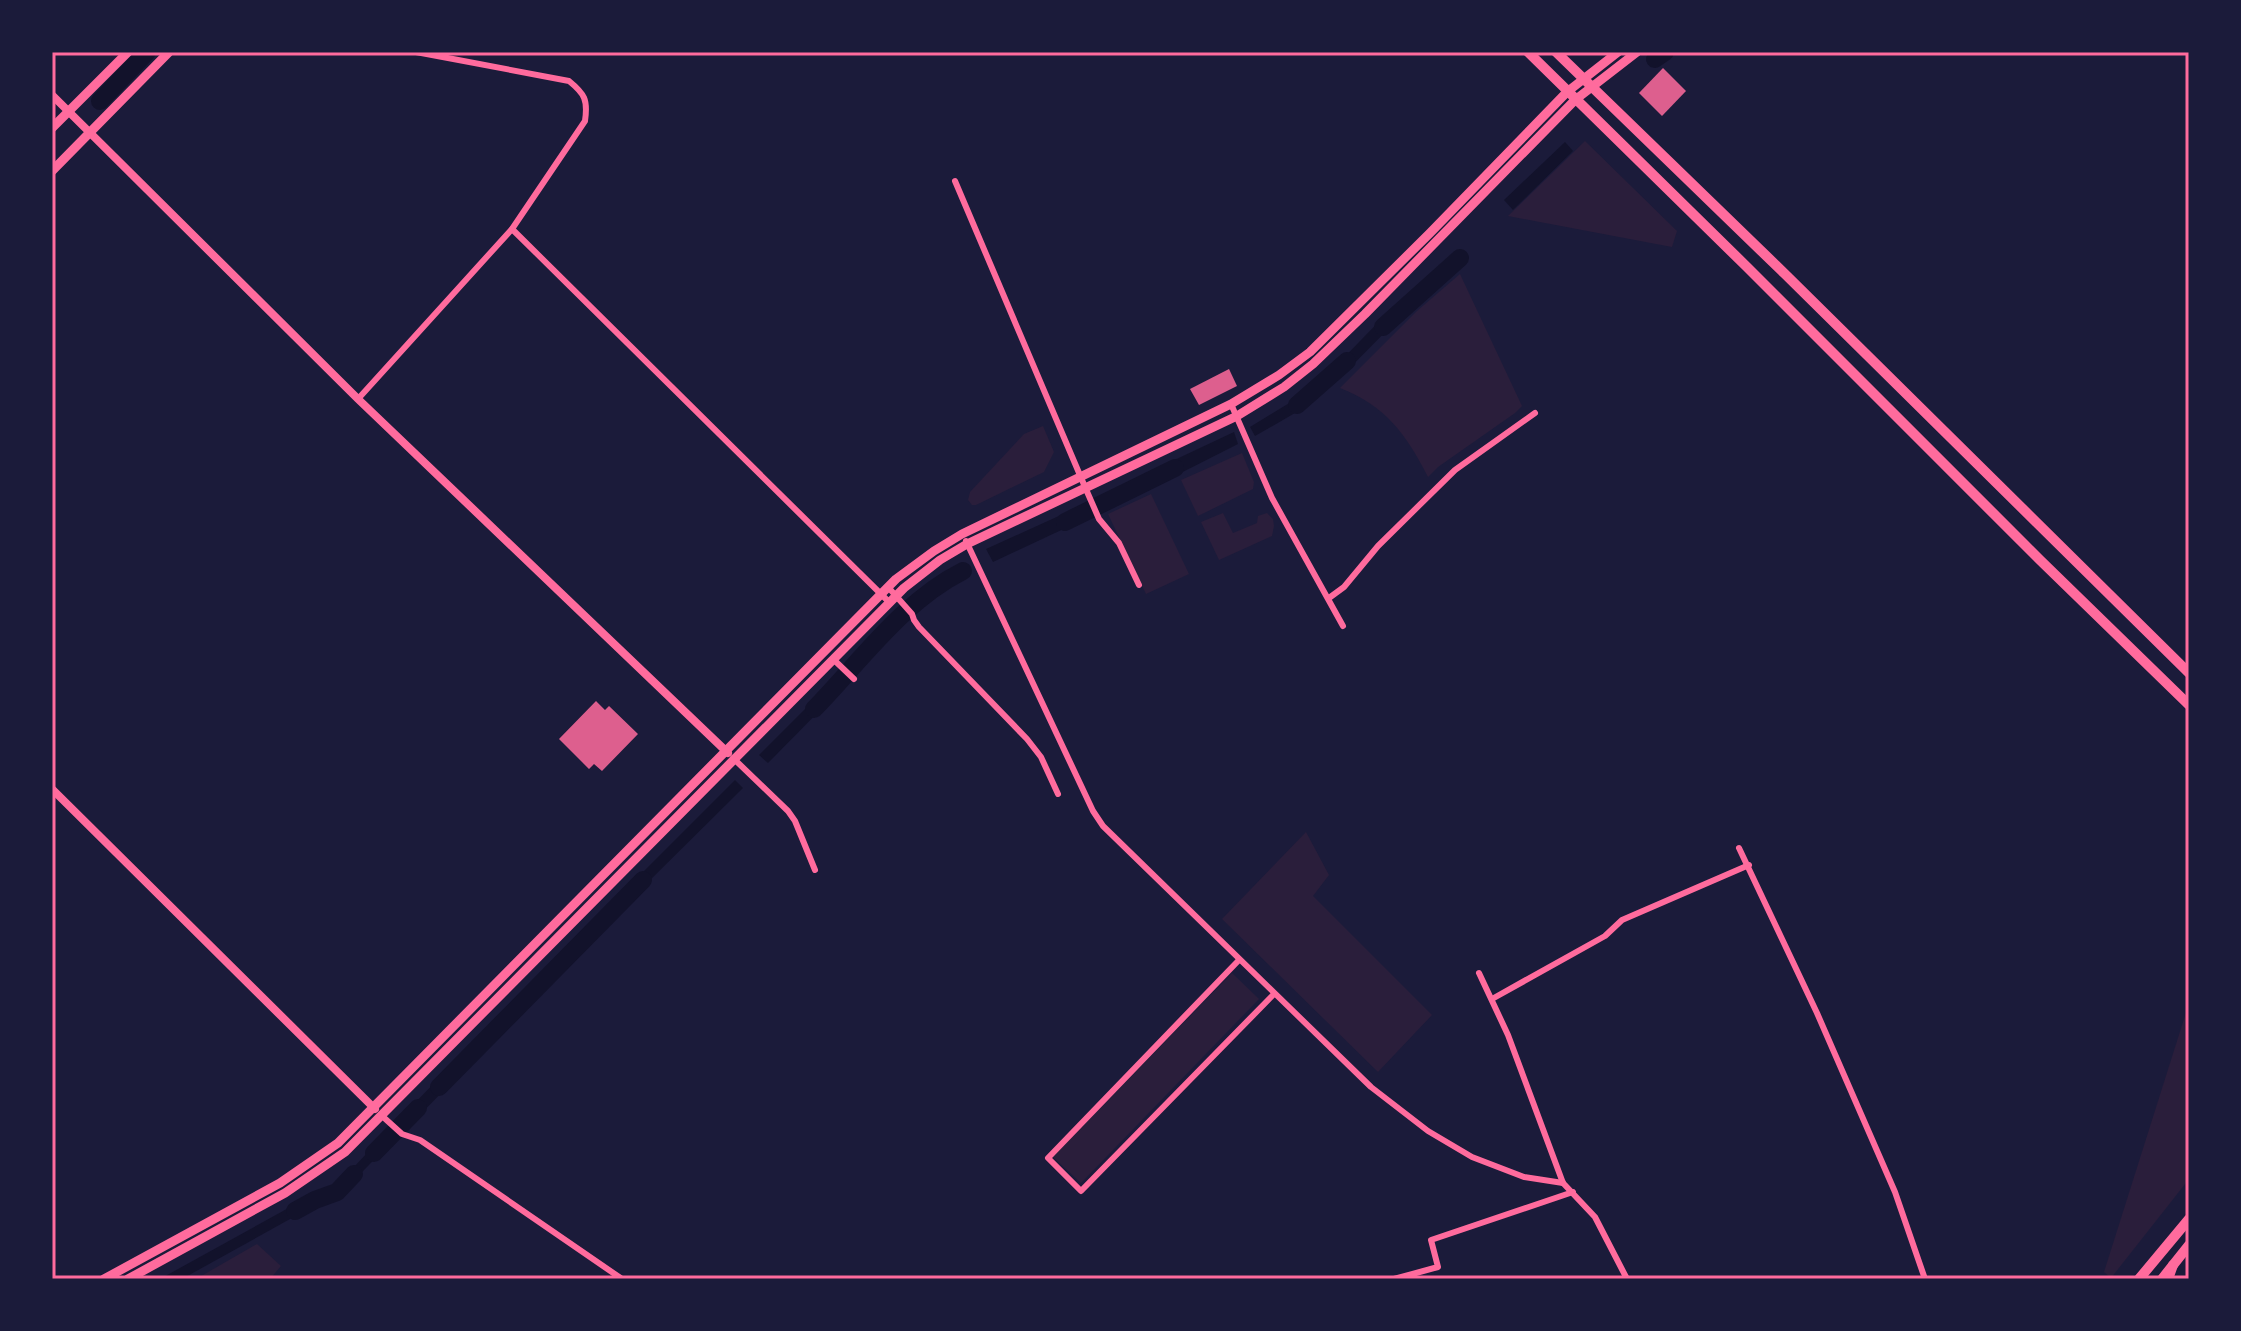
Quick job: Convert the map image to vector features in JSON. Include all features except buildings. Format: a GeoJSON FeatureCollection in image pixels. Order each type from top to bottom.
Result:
{"type":"FeatureCollection","features":[{"type":"Feature","properties":{"kind":"main road"},"geometry":{"type":"LineString","coordinates":[[52,128],[128,52]]}},
{"type":"Feature","properties":{"kind":"main road"},"geometry":{"type":"LineString","coordinates":[[52,171],[169,52]]}},
{"type":"Feature","properties":{"kind":"main road"},"geometry":{"type":"LineString","coordinates":[[1528,52],[2189,705]]}},
{"type":"Feature","properties":{"kind":"main road"},"geometry":{"type":"LineString","coordinates":[[1556,52],[2189,673]]}},
{"type":"Feature","properties":{"kind":"main road"},"geometry":{"type":"LineString","coordinates":[[128,1279],[264,1205],[310,1178],[345,1152],[892,599],[940,560],[969,548],[1085,486],[1253,392],[1310,352],[1618,52]]}},
{"type":"Feature","properties":{"kind":"main road"},"geometry":{"type":"LineString","coordinates":[[1586,82],[1637,52]]}},
{"type":"Feature","properties":{"kind":"main road"},"geometry":{"type":"LineString","coordinates":[[104,1279],[119,1276],[303,1169],[338,1143],[884,590],[934,551],[962,534],[1085,486],[1238,419],[1284,387],[1313,364],[1463,216],[1571,96]]}},
{"type":"Feature","properties":{"kind":"main road"},"geometry":{"type":"LineString","coordinates":[[2139,1279],[2189,1219]]}},
{"type":"Feature","properties":{"kind":"main road"},"geometry":{"type":"LineString","coordinates":[[2165,1279],[2189,1245]]}},
{"type":"Feature","properties":{"kind":"street"},"geometry":{"type":"LineString","coordinates":[[358,399],[512,229],[585,121],[587,107],[583,92],[569,81],[416,52]]}},
{"type":"Feature","properties":{"kind":"street"},"geometry":{"type":"LineString","coordinates":[[52,95],[358,399],[781,803],[795,821],[815,870]]}},
{"type":"Feature","properties":{"kind":"street"},"geometry":{"type":"LineString","coordinates":[[955,181],[1099,519],[1119,543],[1139,585]]}},
{"type":"Feature","properties":{"kind":"street"},"geometry":{"type":"LineString","coordinates":[[512,229],[892,599],[912,614],[919,627],[1035,749],[1058,794]]}},
{"type":"Feature","properties":{"kind":"street"},"geometry":{"type":"LineString","coordinates":[[1231,404],[1272,498],[1343,626]]}},
{"type":"Feature","properties":{"kind":"street"},"geometry":{"type":"LineString","coordinates":[[1329,598],[1344,587],[1378,546],[1455,470],[1535,413]]}},
{"type":"Feature","properties":{"kind":"street"},"geometry":{"type":"LineString","coordinates":[[962,534],[1093,811],[1103,826],[1371,1087],[1428,1131],[1472,1157],[1524,1177],[1563,1183]]}},
{"type":"Feature","properties":{"kind":"street"},"geometry":{"type":"LineString","coordinates":[[834,660],[854,679]]}},
{"type":"Feature","properties":{"kind":"street"},"geometry":{"type":"LineString","coordinates":[[52,789],[402,1134],[420,1140],[622,1279]]}},
{"type":"Feature","properties":{"kind":"street"},"geometry":{"type":"LineString","coordinates":[[1739,848],[1895,1192],[1925,1279]]}},
{"type":"Feature","properties":{"kind":"street"},"geometry":{"type":"LineString","coordinates":[[1492,999],[1605,936],[1622,920],[1749,865]]}},
{"type":"Feature","properties":{"kind":"street"},"geometry":{"type":"LineString","coordinates":[[1239,960],[1048,1158],[1081,1191],[1274,994]]}},
{"type":"Feature","properties":{"kind":"street"},"geometry":{"type":"LineString","coordinates":[[1479,973],[1531,1094],[1563,1183],[1595,1217],[1627,1279]]}},
{"type":"Feature","properties":{"kind":"street"},"geometry":{"type":"LineString","coordinates":[[1394,1279],[1438,1267],[1431,1240],[1573,1192]]}},
{"type":"Feature","properties":{"kind":"shaded area"},"geometry":{"type":"Polygon","coordinates":[[[1585,141],[1677,231],[1672,247],[1508,216],[1585,141]]]}},
{"type":"Feature","properties":{"kind":"shaded area"},"geometry":{"type":"Polygon","coordinates":[[[1565,142],[1573,151],[1513,210],[1504,200],[1565,142]]]}},
{"type":"Feature","properties":{"kind":"shaded area"},"geometry":{"type":"Polygon","coordinates":[[[1456,254],[1465,262],[1418,302],[1409,293],[1456,254]]]}},
{"type":"Feature","properties":{"kind":"shaded area"},"geometry":{"type":"Polygon","coordinates":[[[1460,274],[1522,406],[1428,477],[1393,423],[1370,403],[1340,388],[1417,311],[1460,274]]]}},
{"type":"Feature","properties":{"kind":"shaded area"},"geometry":{"type":"Polygon","coordinates":[[[1395,305],[1404,313],[1335,383],[1327,375],[1395,305]]]}},
{"type":"Feature","properties":{"kind":"shaded area"},"geometry":{"type":"Polygon","coordinates":[[[1311,386],[1320,394],[1255,436],[1250,427],[1296,399],[1311,386]]]}},
{"type":"Feature","properties":{"kind":"shaded area"},"geometry":{"type":"Polygon","coordinates":[[[1043,426],[1054,452],[1044,472],[972,505],[968,500],[970,492],[1024,434],[1043,426]]]}},
{"type":"Feature","properties":{"kind":"shaded area"},"geometry":{"type":"Polygon","coordinates":[[[1234,432],[1238,444],[1157,485],[1151,471],[1234,432]]]}},
{"type":"Feature","properties":{"kind":"shaded area"},"geometry":{"type":"Polygon","coordinates":[[[1242,453],[1254,482],[1253,489],[1198,516],[1181,480],[1242,453]]]}},
{"type":"Feature","properties":{"kind":"shaded area"},"geometry":{"type":"Polygon","coordinates":[[[1140,478],[1147,489],[1102,511],[1096,498],[1140,478]]]}},
{"type":"Feature","properties":{"kind":"shaded area"},"geometry":{"type":"Polygon","coordinates":[[[1151,494],[1189,574],[1146,594],[1108,514],[1151,494]]]}},
{"type":"Feature","properties":{"kind":"shaded area"},"geometry":{"type":"Polygon","coordinates":[[[1083,505],[1087,518],[993,562],[986,549],[1083,505]]]}},
{"type":"Feature","properties":{"kind":"shaded area"},"geometry":{"type":"Polygon","coordinates":[[[1223,513],[1233,533],[1257,523],[1258,516],[1267,513],[1273,519],[1272,536],[1219,560],[1201,522],[1223,513]]]}},
{"type":"Feature","properties":{"kind":"shaded area"},"geometry":{"type":"Polygon","coordinates":[[[960,565],[965,575],[918,610],[910,600],[960,565]]]}},
{"type":"Feature","properties":{"kind":"shaded area"},"geometry":{"type":"Polygon","coordinates":[[[900,610],[905,619],[860,667],[852,659],[900,610]]]}},
{"type":"Feature","properties":{"kind":"shaded area"},"geometry":{"type":"Polygon","coordinates":[[[825,689],[834,696],[768,763],[759,755],[825,689]]]}},
{"type":"Feature","properties":{"kind":"shaded area"},"geometry":{"type":"Polygon","coordinates":[[[735,780],[743,788],[629,901],[621,894],[735,780]]]}},
{"type":"Feature","properties":{"kind":"shaded area"},"geometry":{"type":"Polygon","coordinates":[[[1306,832],[1329,875],[1313,896],[1432,1015],[1378,1072],[1222,919],[1306,832]]]}},
{"type":"Feature","properties":{"kind":"shaded area"},"geometry":{"type":"Polygon","coordinates":[[[608,905],[616,912],[572,959],[566,953],[608,905]]]}},
{"type":"Feature","properties":{"kind":"shaded area"},"geometry":{"type":"Polygon","coordinates":[[[555,960],[563,968],[523,1009],[515,1002],[555,960]]]}},
{"type":"Feature","properties":{"kind":"shaded area"},"geometry":{"type":"Polygon","coordinates":[[[1232,973],[1259,999],[1081,1183],[1053,1157],[1232,973]]]}},
{"type":"Feature","properties":{"kind":"shaded area"},"geometry":{"type":"Polygon","coordinates":[[[2189,1003],[2189,1179],[2111,1278],[2104,1272],[2189,1003]]]}},
{"type":"Feature","properties":{"kind":"shaded area"},"geometry":{"type":"Polygon","coordinates":[[[508,1009],[516,1017],[467,1067],[459,1060],[508,1009]]]}},
{"type":"Feature","properties":{"kind":"shaded area"},"geometry":{"type":"Polygon","coordinates":[[[451,1066],[459,1075],[408,1127],[398,1120],[451,1066]]]}},
{"type":"Feature","properties":{"kind":"shaded area"},"geometry":{"type":"Polygon","coordinates":[[[386,1133],[394,1139],[339,1196],[334,1188],[386,1133]]]}},
{"type":"Feature","properties":{"kind":"shaded area"},"geometry":{"type":"Polygon","coordinates":[[[312,1195],[317,1204],[182,1279],[160,1279],[312,1195]]]}},
{"type":"Feature","properties":{"kind":"shaded area"},"geometry":{"type":"Polygon","coordinates":[[[257,1244],[281,1266],[270,1279],[196,1279],[257,1244]]]}},
{"type":"Feature","properties":{"kind":"waterway"},"geometry":{"type":"LineString","coordinates":[[100,101],[147,52]]}},
{"type":"Feature","properties":{"kind":"waterway"},"geometry":{"type":"LineString","coordinates":[[1655,59],[1665,52]]}},
{"type":"Feature","properties":{"kind":"waterway"},"geometry":{"type":"LineString","coordinates":[[1383,327],[1460,258]]}},
{"type":"Feature","properties":{"kind":"waterway"},"geometry":{"type":"LineString","coordinates":[[1297,405],[1347,361]]}},
{"type":"Feature","properties":{"kind":"waterway"},"geometry":{"type":"LineString","coordinates":[[1065,522],[1175,468]]}},
{"type":"Feature","properties":{"kind":"waterway"},"geometry":{"type":"LineString","coordinates":[[814,709],[902,615],[963,571]]}},
{"type":"Feature","properties":{"kind":"waterway"},"geometry":{"type":"LineString","coordinates":[[439,1087],[643,880]]}},
{"type":"Feature","properties":{"kind":"waterway"},"geometry":{"type":"LineString","coordinates":[[374,1153],[418,1108]]}},
{"type":"Feature","properties":{"kind":"waterway"},"geometry":{"type":"LineString","coordinates":[[295,1211],[337,1192],[354,1174]]}}]}
